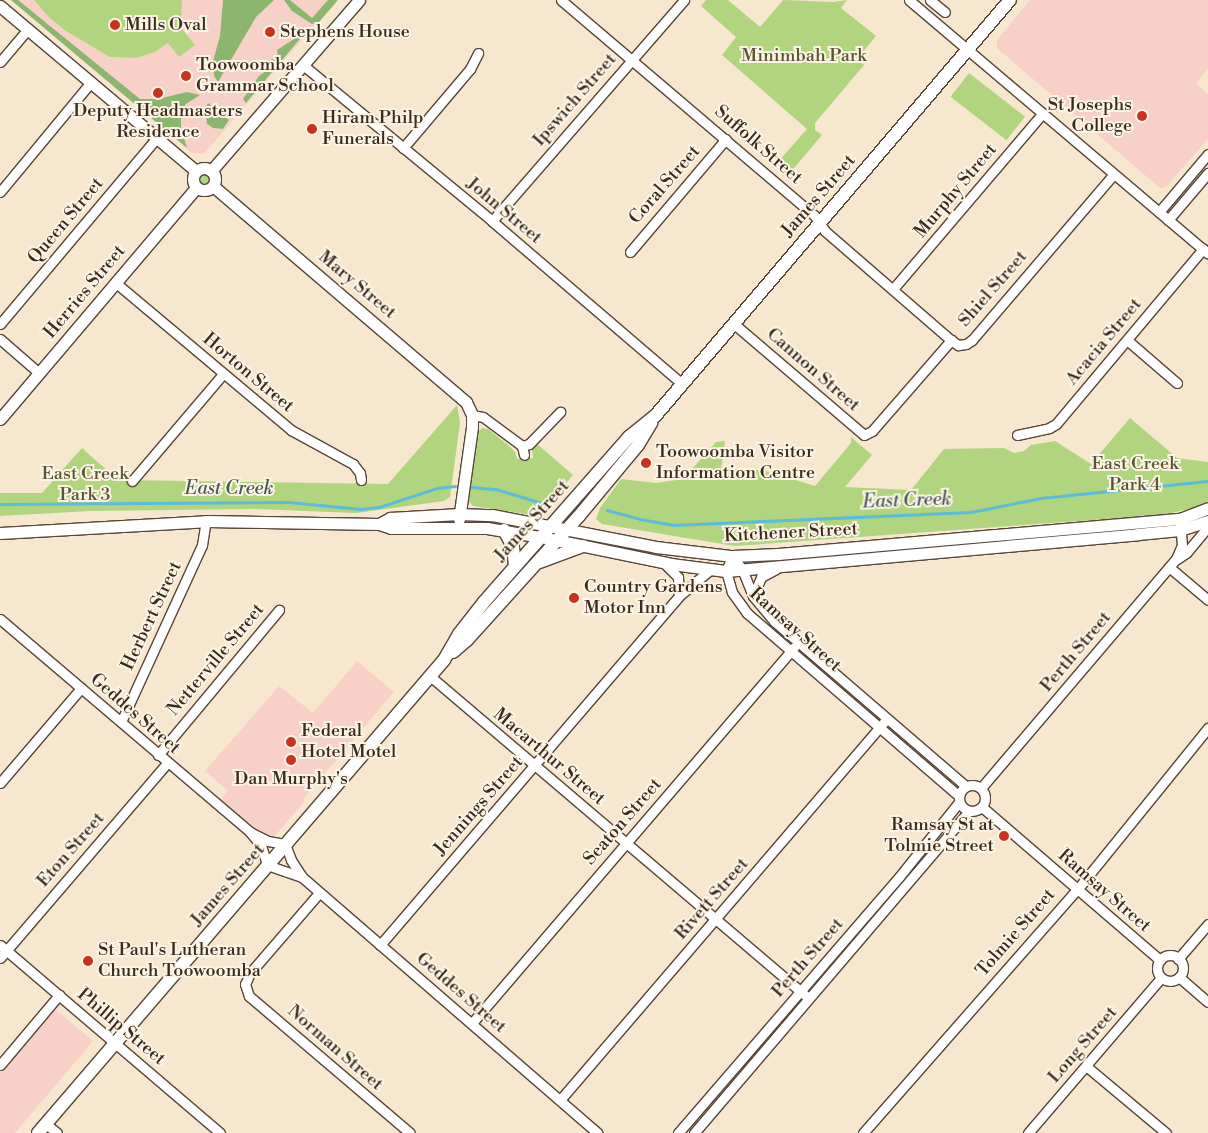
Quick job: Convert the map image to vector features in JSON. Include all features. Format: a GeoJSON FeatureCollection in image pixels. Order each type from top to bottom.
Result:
{"type":"FeatureCollection","features":[{"type":"Feature","properties":{"kind":"highway","name":"James Street"},"geometry":{"type":"LineString","coordinates":[[42,1128],[444,660],[467,640],[568,528],[638,445],[656,415],[733,323],[1010,0]]}},
{"type":"Feature","properties":{"kind":"highway","name":"James Street"},"geometry":{"type":"LineString","coordinates":[[444,660],[459,634],[515,566],[629,437],[656,415]]}},
{"type":"Feature","properties":{"kind":"highway"},"geometry":{"type":"LineString","coordinates":[[504,530],[513,547],[515,566]]}},
{"type":"Feature","properties":{"kind":"highway"},"geometry":{"type":"LineString","coordinates":[[538,562],[583,546]]}},
{"type":"Feature","properties":{"kind":"main road"},"geometry":{"type":"LineString","coordinates":[[211,171],[359,0]]}},
{"type":"Feature","properties":{"kind":"main road"},"geometry":{"type":"LineString","coordinates":[[0,6],[196,171]]}},
{"type":"Feature","properties":{"kind":"main road"},"geometry":{"type":"LineString","coordinates":[[202,168],[211,171],[215,176],[213,186],[203,191],[196,188],[192,179],[196,171],[202,168]]}},
{"type":"Feature","properties":{"kind":"main road","name":"Mary Street"},"geometry":{"type":"LineString","coordinates":[[213,186],[456,392],[466,402],[472,415]]}},
{"type":"Feature","properties":{"kind":"main road","name":"Herries Street"},"geometry":{"type":"LineString","coordinates":[[0,419],[196,188]]}},
{"type":"Feature","properties":{"kind":"main road"},"geometry":{"type":"LineString","coordinates":[[459,528],[459,514],[472,415]]}},
{"type":"Feature","properties":{"kind":"main road","name":"Kitchener Street"},"geometry":{"type":"LineString","coordinates":[[379,524],[390,518],[459,514],[492,515],[568,528],[656,547],[732,556],[1180,524],[1208,508]]}},
{"type":"Feature","properties":{"kind":"main road","name":"Kitchener Street"},"geometry":{"type":"LineString","coordinates":[[0,534],[206,521],[379,524],[391,528],[504,530],[664,563],[726,571],[860,560],[1208,521]]}},
{"type":"Feature","properties":{"kind":"street","name":"Suffolk Street"},"geometry":{"type":"LineString","coordinates":[[561,0],[814,215],[828,234],[951,340]]}},
{"type":"Feature","properties":{"kind":"street","name":"Ipswich Street"},"geometry":{"type":"LineString","coordinates":[[492,221],[684,0]]}},
{"type":"Feature","properties":{"kind":"street"},"geometry":{"type":"LineString","coordinates":[[909,0],[1205,252]]}},
{"type":"Feature","properties":{"kind":"street"},"geometry":{"type":"LineString","coordinates":[[930,0],[945,12]]}},
{"type":"Feature","properties":{"kind":"street"},"geometry":{"type":"LineString","coordinates":[[0,62],[28,30]]}},
{"type":"Feature","properties":{"kind":"street"},"geometry":{"type":"LineString","coordinates":[[403,148],[470,69],[478,53]]}},
{"type":"Feature","properties":{"kind":"street","name":"John Street"},"geometry":{"type":"LineString","coordinates":[[303,65],[492,221],[682,384]]}},
{"type":"Feature","properties":{"kind":"street"},"geometry":{"type":"LineString","coordinates":[[0,192],[91,82]]}},
{"type":"Feature","properties":{"kind":"street","name":"Murphy Street"},"geometry":{"type":"LineString","coordinates":[[893,289],[1043,113]]}},
{"type":"Feature","properties":{"kind":"street","name":"Queen Street"},"geometry":{"type":"LineString","coordinates":[[0,324],[156,139]]}},
{"type":"Feature","properties":{"kind":"street","name":"Coral Street"},"geometry":{"type":"LineString","coordinates":[[630,252],[726,139]]}},
{"type":"Feature","properties":{"kind":"street"},"geometry":{"type":"LineString","coordinates":[[1158,212],[1208,154]]}},
{"type":"Feature","properties":{"kind":"street"},"geometry":{"type":"LineString","coordinates":[[1168,220],[1208,173]]}},
{"type":"Feature","properties":{"kind":"street","name":"Shiel Street"},"geometry":{"type":"LineString","coordinates":[[872,431],[951,340],[958,345],[966,344],[972,340],[1114,174]]}},
{"type":"Feature","properties":{"kind":"street","name":"Acacia Street"},"geometry":{"type":"LineString","coordinates":[[1017,435],[1049,428],[1056,424],[1205,252]]}},
{"type":"Feature","properties":{"kind":"street","name":"Horton Street"},"geometry":{"type":"LineString","coordinates":[[116,283],[292,430],[352,464],[360,473],[361,480]]}},
{"type":"Feature","properties":{"kind":"street","name":"Cannon Street"},"geometry":{"type":"LineString","coordinates":[[733,323],[864,435],[872,431]]}},
{"type":"Feature","properties":{"kind":"street"},"geometry":{"type":"LineString","coordinates":[[0,339],[39,373]]}},
{"type":"Feature","properties":{"kind":"street"},"geometry":{"type":"LineString","coordinates":[[1127,340],[1177,382]]}},
{"type":"Feature","properties":{"kind":"street"},"geometry":{"type":"LineString","coordinates":[[132,482],[223,374]]}},
{"type":"Feature","properties":{"kind":"street"},"geometry":{"type":"LineString","coordinates":[[472,415],[483,417],[523,451],[560,412]]}},
{"type":"Feature","properties":{"kind":"street","name":"Herbert Street"},"geometry":{"type":"LineString","coordinates":[[121,722],[202,545],[206,521]]}},
{"type":"Feature","properties":{"kind":"street","name":"Perth Street"},"geometry":{"type":"LineString","coordinates":[[1176,559],[1182,545],[1180,524]]}},
{"type":"Feature","properties":{"kind":"street","name":"Perth Street"},"geometry":{"type":"LineString","coordinates":[[981,788],[1169,567],[1176,559],[1186,553],[1208,527]]}},
{"type":"Feature","properties":{"kind":"street"},"geometry":{"type":"LineString","coordinates":[[859,547],[860,560]]}},
{"type":"Feature","properties":{"kind":"street"},"geometry":{"type":"LineString","coordinates":[[726,571],[732,556]]}},
{"type":"Feature","properties":{"kind":"street","name":"Ramsay Street"},"geometry":{"type":"LineString","coordinates":[[732,556],[742,569],[753,596],[775,622],[966,786]]}},
{"type":"Feature","properties":{"kind":"street"},"geometry":{"type":"LineString","coordinates":[[664,563],[678,577],[679,596]]}},
{"type":"Feature","properties":{"kind":"street"},"geometry":{"type":"LineString","coordinates":[[753,596],[760,577],[781,567]]}},
{"type":"Feature","properties":{"kind":"street"},"geometry":{"type":"LineString","coordinates":[[1169,567],[1208,600]]}},
{"type":"Feature","properties":{"kind":"street","name":"Jennings Street"},"geometry":{"type":"LineString","coordinates":[[380,945],[679,596],[711,569]]}},
{"type":"Feature","properties":{"kind":"street","name":"Ramsay Street"},"geometry":{"type":"LineString","coordinates":[[726,571],[732,592],[747,613],[881,726],[959,799]]}},
{"type":"Feature","properties":{"kind":"street","name":"Netterville Street"},"geometry":{"type":"LineString","coordinates":[[158,755],[279,610]]}},
{"type":"Feature","properties":{"kind":"street","name":"Geddes Street"},"geometry":{"type":"LineString","coordinates":[[0,619],[250,832],[261,845],[267,865],[302,877]]}},
{"type":"Feature","properties":{"kind":"street","name":"Seaton Street"},"geometry":{"type":"LineString","coordinates":[[472,1023],[798,642]]}},
{"type":"Feature","properties":{"kind":"street","name":"Macarthur Street"},"geometry":{"type":"LineString","coordinates":[[430,676],[809,998]]}},
{"type":"Feature","properties":{"kind":"street"},"geometry":{"type":"LineString","coordinates":[[0,783],[81,688]]}},
{"type":"Feature","properties":{"kind":"street","name":"Rivett Street"},"geometry":{"type":"LineString","coordinates":[[560,1100],[717,920],[888,718]]}},
{"type":"Feature","properties":{"kind":"street","name":"Tolmie Street"},"geometry":{"type":"LineString","coordinates":[[863,1133],[1077,888],[1208,728]]}},
{"type":"Feature","properties":{"kind":"street","name":"Eton Street"},"geometry":{"type":"LineString","coordinates":[[2,951],[167,763]]}},
{"type":"Feature","properties":{"kind":"street"},"geometry":{"type":"LineString","coordinates":[[972,784],[981,788],[985,796],[982,807],[969,811],[959,799],[966,786],[972,784]]}},
{"type":"Feature","properties":{"kind":"street","name":"Perth Street"},"geometry":{"type":"LineString","coordinates":[[694,1133],[867,930],[959,799]]}},
{"type":"Feature","properties":{"kind":"street","name":"Ramsay Street"},"geometry":{"type":"LineString","coordinates":[[982,807],[1160,960]]}},
{"type":"Feature","properties":{"kind":"street","name":"Perth Street"},"geometry":{"type":"LineString","coordinates":[[678,1133],[859,923],[969,811]]}},
{"type":"Feature","properties":{"kind":"street","name":"Geddes Street"},"geometry":{"type":"LineString","coordinates":[[250,832],[265,840],[285,844],[291,860],[302,877],[598,1133]]}},
{"type":"Feature","properties":{"kind":"street","name":"Norman Street"},"geometry":{"type":"LineString","coordinates":[[320,892],[250,973],[245,984],[249,996],[410,1133]]}},
{"type":"Feature","properties":{"kind":"street"},"geometry":{"type":"LineString","coordinates":[[859,923],[867,930]]}},
{"type":"Feature","properties":{"kind":"street"},"geometry":{"type":"LineString","coordinates":[[1178,959],[1208,924]]}},
{"type":"Feature","properties":{"kind":"street","name":"Phillip Street"},"geometry":{"type":"LineString","coordinates":[[2,951],[59,995],[215,1132]]}},
{"type":"Feature","properties":{"kind":"street"},"geometry":{"type":"LineString","coordinates":[[1169,956],[1178,959],[1182,968],[1179,977],[1171,981],[1161,978],[1157,968],[1160,960],[1169,956]]}},
{"type":"Feature","properties":{"kind":"street"},"geometry":{"type":"LineString","coordinates":[[1179,977],[1208,1002]]}},
{"type":"Feature","properties":{"kind":"street","name":"Long Street"},"geometry":{"type":"LineString","coordinates":[[1028,1133],[1161,978]]}},
{"type":"Feature","properties":{"kind":"street"},"geometry":{"type":"LineString","coordinates":[[0,1065],[59,995]]}},
{"type":"Feature","properties":{"kind":"street"},"geometry":{"type":"LineString","coordinates":[[1086,1066],[1166,1133]]}},
{"type":"Feature","properties":{"kind":"street"},"geometry":{"type":"LineString","coordinates":[[704,1103],[713,1111]]}},
{"type":"Feature","properties":{"kind":"street"},"geometry":{"type":"LineString","coordinates":[[42,1128],[57,1133]]}},
{"type":"Feature","properties":{"kind":"shaded area","name":"Toowoomba Grammar School"},"geometry":{"type":"Polygon","coordinates":[[[11,0],[336,0],[204,154],[192,153],[11,0]]]}},
{"type":"Feature","properties":{"kind":"shaded area","name":"St Josephs College"},"geometry":{"type":"Polygon","coordinates":[[[1030,0],[1208,0],[1208,68],[1196,83],[1208,94],[1208,139],[1166,187],[1160,188],[997,48],[997,40],[1030,0]]]}},
{"type":"Feature","properties":{"kind":"shaded area","name":"Federal Hotel Motel"},"geometry":{"type":"Polygon","coordinates":[[[357,661],[394,692],[303,799],[305,801],[272,839],[266,838],[221,800],[228,791],[205,771],[279,686],[313,713],[357,661]]]}},
{"type":"Feature","properties":{"kind":"shaded area"},"geometry":{"type":"Polygon","coordinates":[[[54,1008],[93,1041],[15,1133],[0,1133],[0,1074],[54,1008]]]}},
{"type":"Feature","properties":{"kind":"green space"},"geometry":{"type":"Polygon","coordinates":[[[11,0],[18,0],[140,99],[158,99],[187,92],[200,95],[186,104],[181,114],[181,128],[187,148],[11,0]]]}},
{"type":"Feature","properties":{"kind":"green space","name":"Mills Oval"},"geometry":{"type":"Polygon","coordinates":[[[34,0],[182,0],[181,19],[177,23],[195,45],[179,57],[168,43],[155,52],[136,58],[110,57],[66,31],[49,17],[34,0]]]}},
{"type":"Feature","properties":{"kind":"green space"},"geometry":{"type":"Polygon","coordinates":[[[223,0],[274,0],[256,17],[218,82],[214,76],[213,61],[220,36],[223,0]]]}},
{"type":"Feature","properties":{"kind":"green space"},"geometry":{"type":"Polygon","coordinates":[[[284,0],[290,0],[312,18],[328,0],[338,0],[319,22],[312,24],[292,11],[284,0]]]}},
{"type":"Feature","properties":{"kind":"green space","name":"Minimbah Park"},"geometry":{"type":"Polygon","coordinates":[[[706,0],[728,0],[760,27],[783,0],[834,2],[847,0],[841,8],[876,36],[857,59],[864,65],[815,123],[815,130],[822,135],[790,173],[778,162],[807,129],[722,55],[736,37],[701,6],[706,0]]]}},
{"type":"Feature","properties":{"kind":"green space"},"geometry":{"type":"Polygon","coordinates":[[[303,27],[309,28],[246,103],[243,99],[259,76],[266,71],[267,61],[278,57],[277,50],[294,39],[303,27]]]}},
{"type":"Feature","properties":{"kind":"green space"},"geometry":{"type":"Polygon","coordinates":[[[969,73],[1025,117],[1006,140],[951,97],[969,73]]]}},
{"type":"Feature","properties":{"kind":"green space"},"geometry":{"type":"Polygon","coordinates":[[[208,103],[229,120],[223,129],[213,128],[207,124],[205,109],[208,103]]]}},
{"type":"Feature","properties":{"kind":"green space"},"geometry":{"type":"Polygon","coordinates":[[[203,173],[209,179],[203,185],[197,179],[203,173]]]}},
{"type":"Feature","properties":{"kind":"green space","name":"East Creek Park 3"},"geometry":{"type":"Polygon","coordinates":[[[457,405],[460,423],[450,497],[444,501],[356,513],[255,509],[90,511],[0,516],[0,493],[42,493],[82,448],[118,480],[388,484],[457,405]]]}},
{"type":"Feature","properties":{"kind":"green space","name":"East Creek Park 4"},"geometry":{"type":"Polygon","coordinates":[[[1130,418],[1177,458],[1208,462],[1208,501],[1193,508],[1162,515],[735,546],[602,524],[596,519],[600,508],[621,479],[656,483],[683,479],[716,442],[725,441],[721,469],[762,470],[815,486],[851,443],[851,437],[872,455],[845,487],[911,490],[944,449],[1004,448],[1014,453],[1024,451],[1031,445],[1055,441],[1091,464],[1130,418]]]}},
{"type":"Feature","properties":{"kind":"green space"},"geometry":{"type":"Polygon","coordinates":[[[482,428],[488,429],[508,445],[515,452],[517,459],[533,458],[532,449],[537,444],[573,475],[542,511],[532,515],[473,506],[467,499],[475,435],[482,428]]]}},
{"type":"Feature","properties":{"kind":"waterway","name":"East Creek"},"geometry":{"type":"LineString","coordinates":[[607,510],[673,525],[971,512],[1041,498],[1208,481]]}},
{"type":"Feature","properties":{"kind":"waterway","name":"East Creek"},"geometry":{"type":"LineString","coordinates":[[0,504],[289,502],[361,509],[379,507],[437,488],[455,486]]}},
{"type":"Feature","properties":{"kind":"waterway","name":"East Creek"},"geometry":{"type":"LineString","coordinates":[[471,487],[496,489],[545,504]]}},
{"type":"Feature","properties":{"kind":"place","name":"Mills Oval"},"geometry":{"type":"Point","coordinates":[115,25]}},
{"type":"Feature","properties":{"kind":"place","name":"Stephens House"},"geometry":{"type":"Point","coordinates":[270,32]}},
{"type":"Feature","properties":{"kind":"place","name":"Toowoomba Grammar School"},"geometry":{"type":"Point","coordinates":[186,76]}},
{"type":"Feature","properties":{"kind":"place","name":"Deputy Headmasters Residence"},"geometry":{"type":"Point","coordinates":[158,93]}},
{"type":"Feature","properties":{"kind":"place","name":"St Josephs College"},"geometry":{"type":"Point","coordinates":[1142,116]}},
{"type":"Feature","properties":{"kind":"place","name":"Hiram Philp Funerals"},"geometry":{"type":"Point","coordinates":[312,129]}},
{"type":"Feature","properties":{"kind":"place","name":"Toowoomba Visitor Information Centre"},"geometry":{"type":"Point","coordinates":[646,463]}},
{"type":"Feature","properties":{"kind":"place","name":"Country Gardens Motor Inn"},"geometry":{"type":"Point","coordinates":[574,598]}},
{"type":"Feature","properties":{"kind":"place","name":"Federal Hotel Motel"},"geometry":{"type":"Point","coordinates":[291,742]}},
{"type":"Feature","properties":{"kind":"place","name":"Dan Murphy's"},"geometry":{"type":"Point","coordinates":[291,760]}},
{"type":"Feature","properties":{"kind":"place","name":"Ramsay St at Tolmie Street"},"geometry":{"type":"Point","coordinates":[1004,836]}},
{"type":"Feature","properties":{"kind":"place","name":"St Paul's Lutheran Church Toowoomba"},"geometry":{"type":"Point","coordinates":[88,961]}}]}
